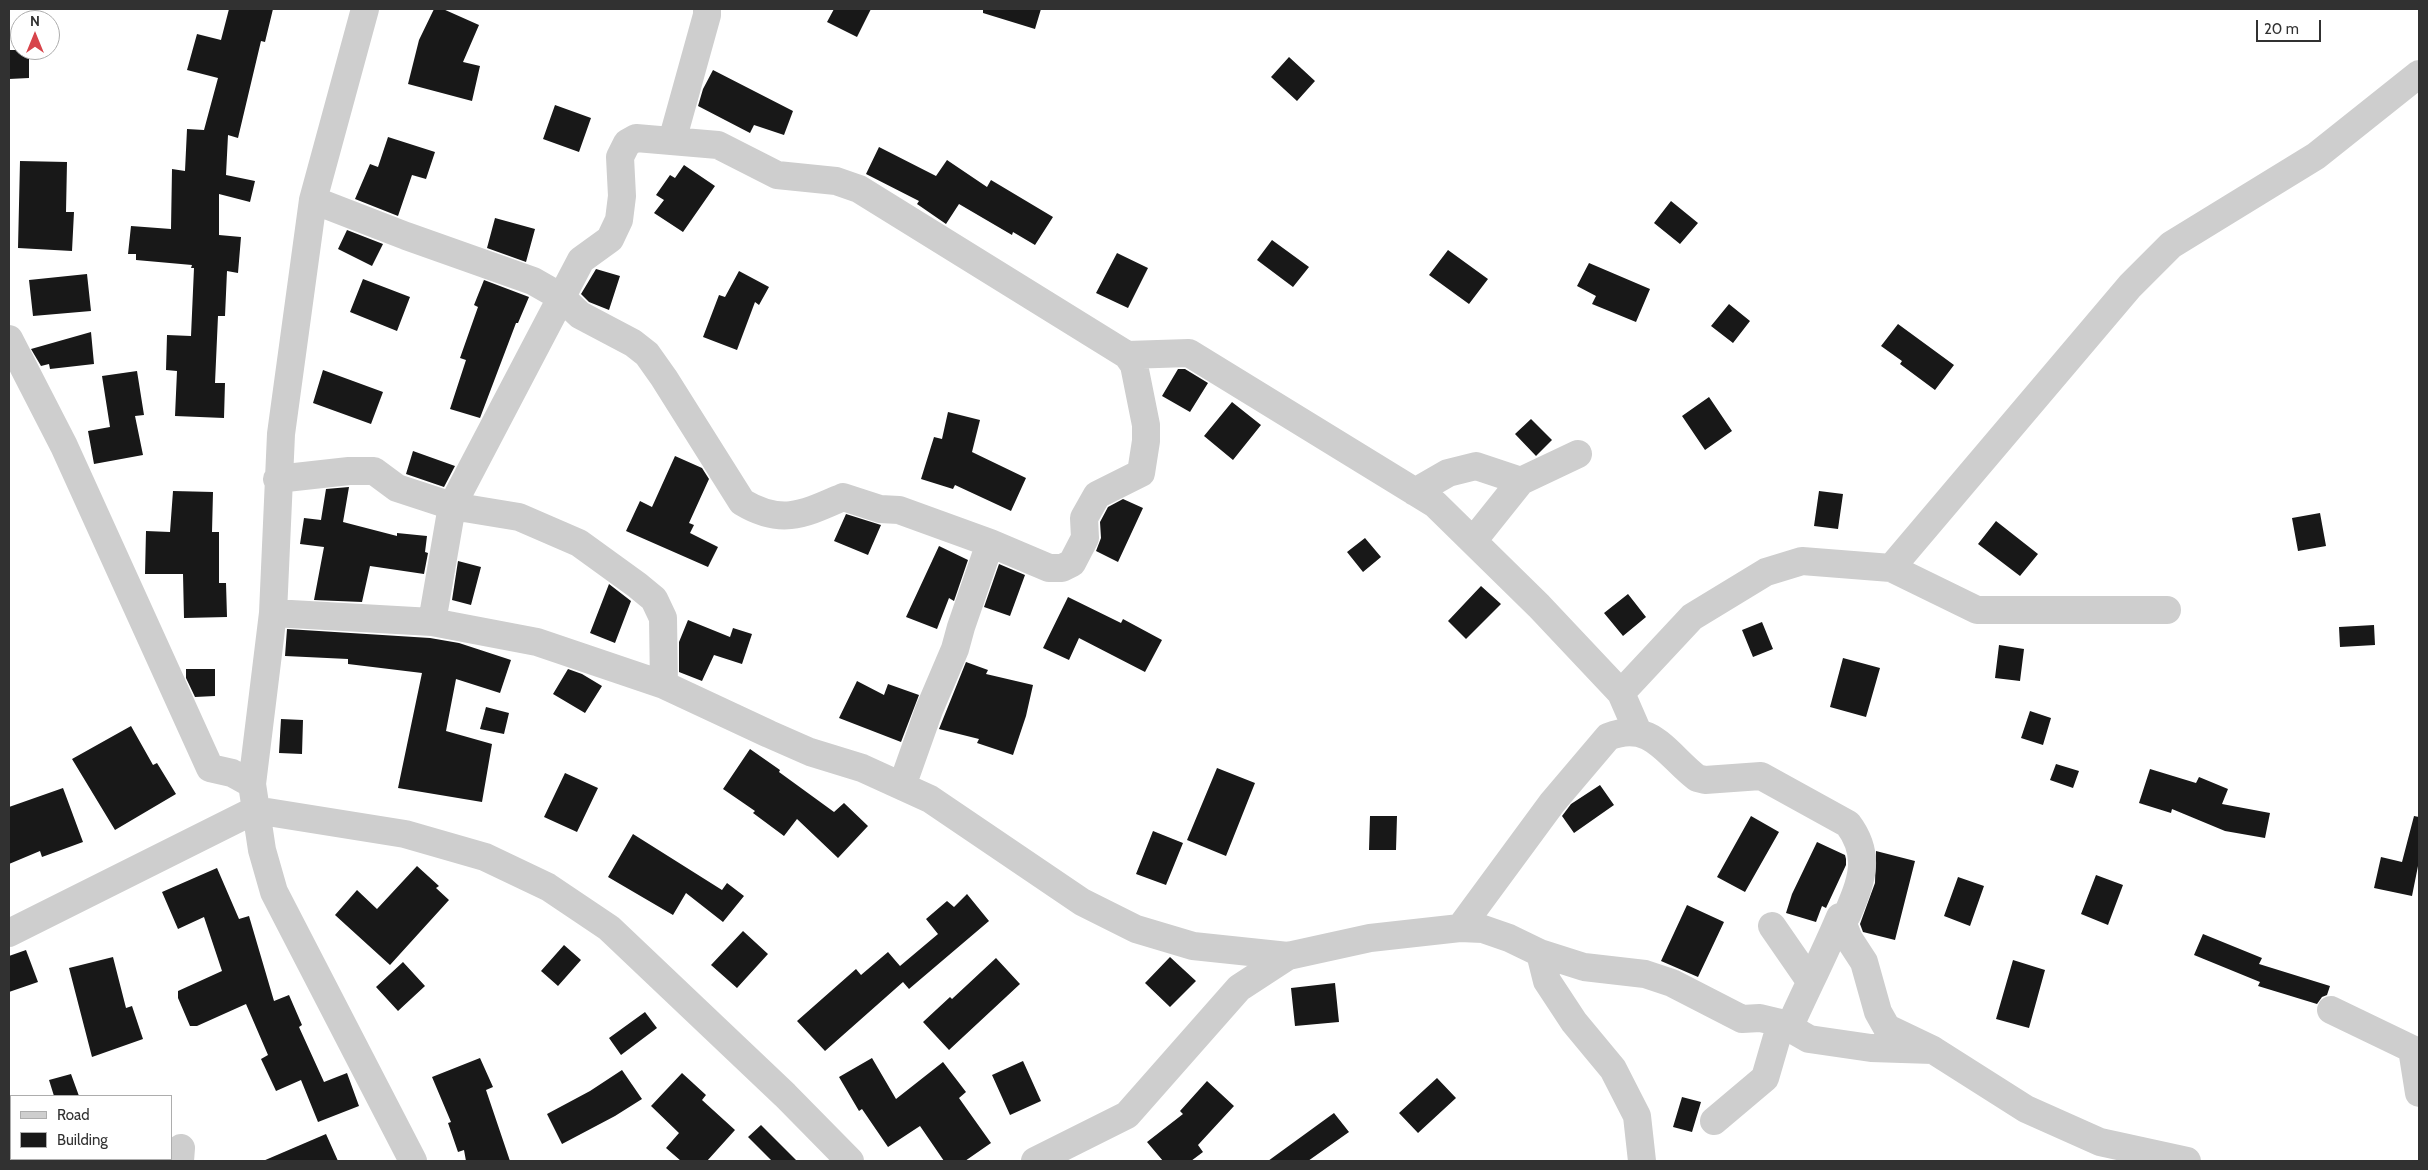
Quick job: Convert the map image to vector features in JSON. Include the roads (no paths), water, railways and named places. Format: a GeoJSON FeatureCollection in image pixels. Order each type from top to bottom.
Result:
{"type":"FeatureCollection","features":[{"type":"Feature","properties":{"kind":"street"},"geometry":{"type":"LineString","coordinates":[[365,9],[313,200],[295,318],[278,480],[272,613],[253,797],[262,850],[274,892],[413,1161]]}},
{"type":"Feature","properties":{"kind":"street"},"geometry":{"type":"LineString","coordinates":[[672,141],[707,15],[707,9]]}},
{"type":"Feature","properties":{"kind":"street"},"geometry":{"type":"LineString","coordinates":[[1891,568],[2130,286],[2171,245],[2316,156],[2419,74]]}},
{"type":"Feature","properties":{"kind":"street"},"geometry":{"type":"LineString","coordinates":[[313,200],[406,236],[533,281],[561,298],[580,315],[633,343],[647,354],[742,502],[760,513],[773,516],[804,514],[843,497],[880,509],[899,510],[990,543],[1050,568],[1062,568],[1072,563],[1085,538],[1084,518],[1097,496],[1141,473],[1146,441],[1146,425],[1134,365],[1127,355],[859,189],[836,181],[777,175],[718,145],[636,138],[627,143],[620,157],[622,196],[619,220],[610,239],[581,260],[561,298],[452,506],[432,622]]}},
{"type":"Feature","properties":{"kind":"street"},"geometry":{"type":"LineString","coordinates":[[9,339],[64,446],[210,768],[232,772],[253,797],[405,834],[486,857],[548,887],[609,928],[785,1094],[850,1161]]}},
{"type":"Feature","properties":{"kind":"street"},"geometry":{"type":"LineString","coordinates":[[1127,355],[1189,353],[1434,504],[1539,606],[1621,693],[1638,732]]}},
{"type":"Feature","properties":{"kind":"street"},"geometry":{"type":"LineString","coordinates":[[1472,541],[1521,480],[1578,454]]}},
{"type":"Feature","properties":{"kind":"street"},"geometry":{"type":"LineString","coordinates":[[1415,492],[1448,473],[1476,466],[1521,480]]}},
{"type":"Feature","properties":{"kind":"street"},"geometry":{"type":"LineString","coordinates":[[278,480],[349,470],[374,471],[397,488],[452,506],[519,517],[579,543],[637,584],[654,599],[663,618],[664,685]]}},
{"type":"Feature","properties":{"kind":"street"},"geometry":{"type":"LineString","coordinates":[[902,786],[929,710],[955,649],[990,543]]}},
{"type":"Feature","properties":{"kind":"street"},"geometry":{"type":"LineString","coordinates":[[1621,693],[1692,617],[1766,572],[1802,561],[1891,568],[1977,610],[2168,610]]}},
{"type":"Feature","properties":{"kind":"street"},"geometry":{"type":"LineString","coordinates":[[272,613],[432,622],[537,642],[664,685],[810,752],[862,768],[930,798],[1082,902],[1136,929],[1193,946],[1288,956],[1370,938],[1460,928],[1483,928],[1510,938],[1540,953],[1584,967],[1645,974],[1672,983],[1742,1019],[1760,1018],[1785,1025],[1809,1039],[1871,1048],[1933,1050]]}},
{"type":"Feature","properties":{"kind":"street"},"geometry":{"type":"LineString","coordinates":[[1460,928],[1552,803],[1608,737],[1620,733],[1638,732],[1652,737],[1697,778],[1705,780],[1761,776],[1848,824],[1856,834],[1862,854],[1863,872],[1847,915],[1840,917]]}},
{"type":"Feature","properties":{"kind":"street"},"geometry":{"type":"LineString","coordinates":[[9,933],[253,797]]}},
{"type":"Feature","properties":{"kind":"street"},"geometry":{"type":"LineString","coordinates":[[1714,1120],[1765,1078],[1785,1025],[1821,963],[1840,917]]}},
{"type":"Feature","properties":{"kind":"street"},"geometry":{"type":"LineString","coordinates":[[1840,917],[1849,939],[1864,962],[1878,1012],[1888,1028],[1933,1050],[2026,1109],[2092,1138],[2187,1161]]}},
{"type":"Feature","properties":{"kind":"street"},"geometry":{"type":"LineString","coordinates":[[1772,926],[1810,980]]}},
{"type":"Feature","properties":{"kind":"street"},"geometry":{"type":"LineString","coordinates":[[1234,950],[1239,988]]}},
{"type":"Feature","properties":{"kind":"street"},"geometry":{"type":"LineString","coordinates":[[1540,953],[1547,981],[1574,1022],[1613,1069],[1636,1116],[1642,1161]]}},
{"type":"Feature","properties":{"kind":"street"},"geometry":{"type":"LineString","coordinates":[[1036,1161],[1127,1115],[1239,988],[1288,956]]}},
{"type":"Feature","properties":{"kind":"street"},"geometry":{"type":"LineString","coordinates":[[2332,1010],[2412,1049],[2419,1093]]}}]}
